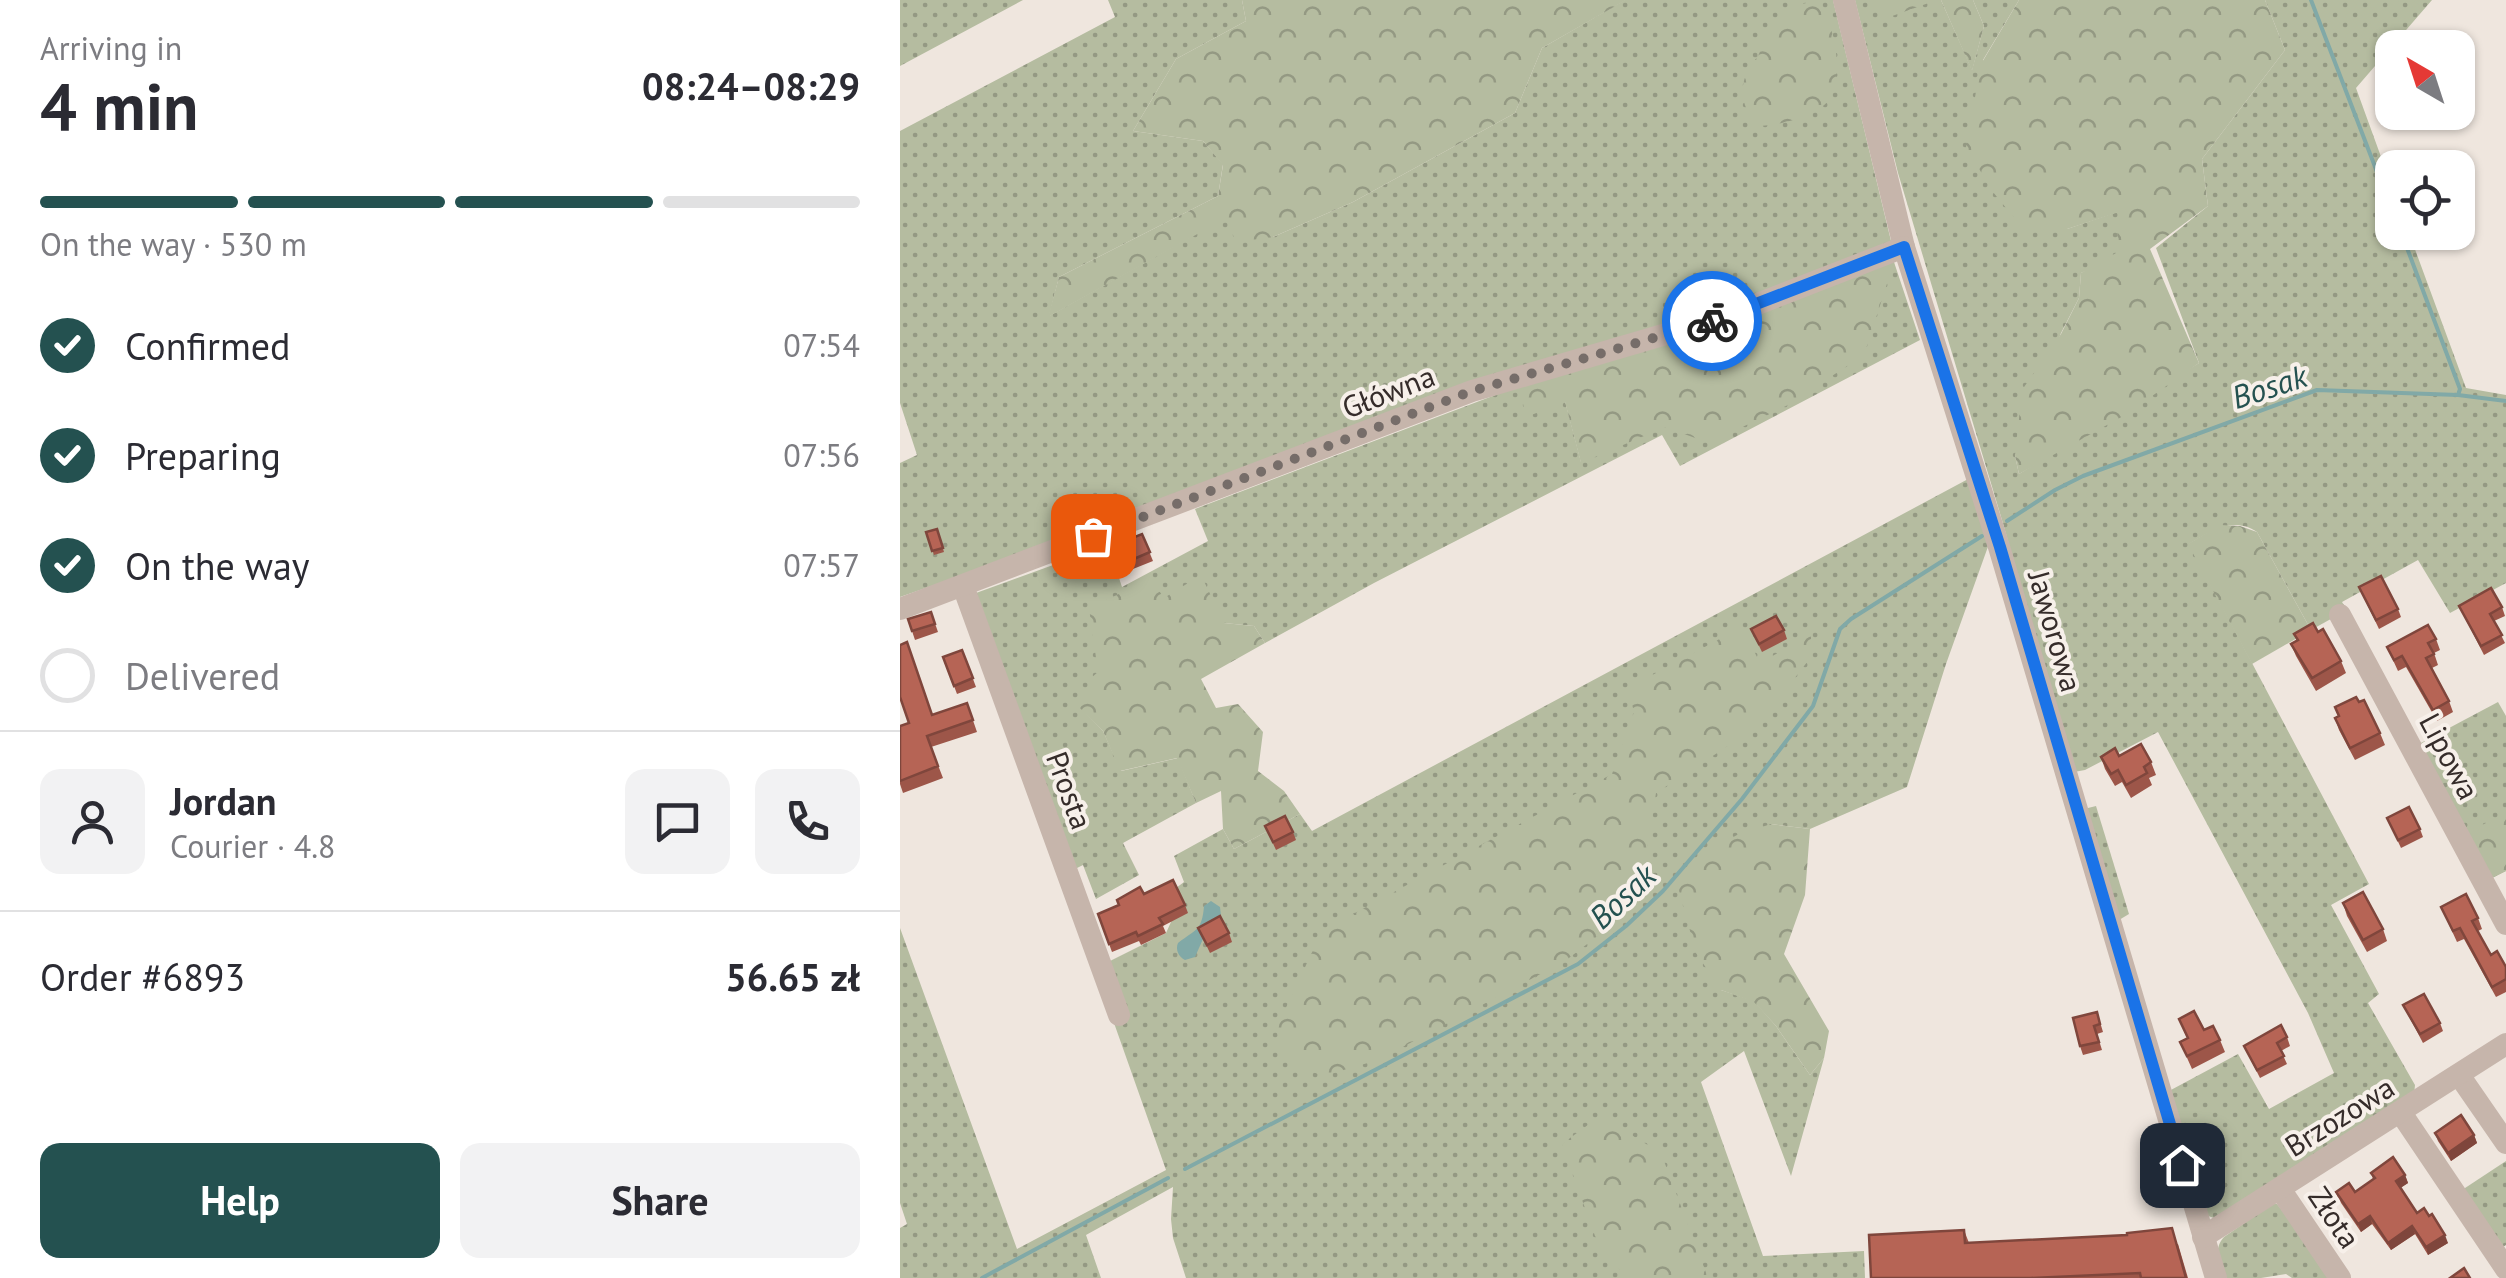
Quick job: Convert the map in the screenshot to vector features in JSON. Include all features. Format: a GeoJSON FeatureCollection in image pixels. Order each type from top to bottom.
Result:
{"type":"FeatureCollection","features":[{"type":"Feature","properties":{"kind":"street","name":"Jaworowa"},"geometry":{"type":"LineString","coordinates":[[1844,0],[1904,247],[2000,547],[2216,1278]]}},
{"type":"Feature","properties":{"kind":"street","name":"Główna"},"geometry":{"type":"LineString","coordinates":[[900,609],[1472,391],[1724,317],[1904,247]]}},
{"type":"Feature","properties":{"kind":"street","name":"Prosta"},"geometry":{"type":"LineString","coordinates":[[963,586],[1120,1015]]}},
{"type":"Feature","properties":{"kind":"street","name":"Lipowa"},"geometry":{"type":"LineString","coordinates":[[2340,615],[2506,924]]}},
{"type":"Feature","properties":{"kind":"street","name":"Brzozowa"},"geometry":{"type":"LineString","coordinates":[[2203,1238],[2506,1044]]}},
{"type":"Feature","properties":{"kind":"street"},"geometry":{"type":"LineString","coordinates":[[2459,1074],[2506,1143]]}},
{"type":"Feature","properties":{"kind":"street"},"geometry":{"type":"LineString","coordinates":[[2401,1113],[2506,1269]]}},
{"type":"Feature","properties":{"kind":"street","name":"Złota"},"geometry":{"type":"LineString","coordinates":[[2280,1189],[2340,1278]]}},
{"type":"Feature","properties":{"kind":"green space"},"geometry":{"type":"Polygon","coordinates":[[[900,0],[1023,0],[900,66],[900,0]]]}},
{"type":"Feature","properties":{"kind":"green space"},"geometry":{"type":"Polygon","coordinates":[[[1108,0],[1242,0],[1246,21],[1176,59],[1133,131],[1203,141],[1223,164],[1218,196],[1059,277],[1049,316],[1228,216],[1273,237],[1353,202],[1515,113],[1542,48],[1625,0],[1833,0],[1891,241],[1765,295],[900,597],[900,463],[917,455],[900,403],[900,131],[1115,17],[1108,0]]]}},
{"type":"Feature","properties":{"kind":"green space"},"geometry":{"type":"Polygon","coordinates":[[[1242,0],[1626,0],[1542,48],[1515,113],[1353,202],[1273,237],[1235,242],[1228,217],[1048,317],[1059,277],[1218,196],[1223,165],[1203,141],[1133,131],[1176,59],[1246,21],[1242,0]]]}},
{"type":"Feature","properties":{"kind":"green space"},"geometry":{"type":"Polygon","coordinates":[[[1855,0],[1941,0],[1972,70],[1984,26],[1973,0],[2019,0],[1983,60],[2067,229],[2120,211],[2119,257],[2081,273],[2079,298],[2061,333],[2015,456],[2019,474],[2199,363],[2156,248],[2208,206],[2202,159],[2285,50],[2265,0],[2432,0],[2406,30],[2375,30],[2375,66],[2356,88],[2379,150],[2375,150],[2375,250],[2415,250],[2466,388],[2506,395],[2506,583],[2450,613],[2418,560],[2342,602],[2347,610],[2311,630],[2257,532],[2231,525],[2189,544],[2369,884],[2331,905],[2379,994],[2368,1003],[2415,1085],[2414,1095],[2216,1219],[2206,1215],[2169,1091],[2238,1054],[2269,1109],[2334,1073],[2308,1013],[2158,732],[2074,772],[1898,173],[1855,0]]]}},
{"type":"Feature","properties":{"kind":"green space"},"geometry":{"type":"Polygon","coordinates":[[[1876,0],[1937,0],[1881,20],[1876,0]]]}},
{"type":"Feature","properties":{"kind":"green space"},"geometry":{"type":"Polygon","coordinates":[[[1941,0],[1973,0],[1984,26],[1972,71],[1941,0]]]}},
{"type":"Feature","properties":{"kind":"green space"},"geometry":{"type":"Polygon","coordinates":[[[2019,0],[2265,0],[2285,50],[2202,159],[2208,206],[2150,249],[2199,363],[2125,415],[2019,474],[2015,456],[2022,390],[2061,334],[2079,298],[2081,273],[2116,253],[2119,212],[2061,231],[2024,230],[1993,192],[1966,147],[1981,64],[2019,0]]]}},
{"type":"Feature","properties":{"kind":"green space"},"geometry":{"type":"Polygon","coordinates":[[[1813,2],[1827,20],[1835,47],[1836,75],[1830,98],[1808,115],[1758,126],[1745,105],[1746,75],[1775,19],[1813,2]]]}},
{"type":"Feature","properties":{"kind":"green space"},"geometry":{"type":"Polygon","coordinates":[[[1894,262],[1920,340],[1680,466],[1662,435],[1265,643],[1254,626],[1224,623],[1099,673],[1081,708],[1103,731],[1121,771],[1178,758],[1196,803],[1123,843],[1139,875],[1096,899],[1083,865],[1073,870],[976,593],[1108,545],[1122,587],[1208,541],[1195,509],[1519,386],[1565,401],[1581,462],[1665,426],[1894,262]]]}},
{"type":"Feature","properties":{"kind":"green space"},"geometry":{"type":"Polygon","coordinates":[[[1894,262],[1864,355],[1786,406],[1709,443],[1665,427],[1581,463],[1565,402],[1526,417],[1519,386],[1894,262]]]}},
{"type":"Feature","properties":{"kind":"green space"},"geometry":{"type":"Polygon","coordinates":[[[1970,478],[1990,541],[1907,787],[1810,829],[1771,824],[1721,990],[1754,1001],[1810,1075],[1824,1058],[1791,1176],[1744,1051],[1701,1082],[1763,1256],[1864,1251],[1865,1278],[1186,1278],[1173,1238],[1173,1187],[1086,1235],[1101,1278],[900,1278],[900,1228],[907,1224],[900,1203],[900,928],[1017,1249],[1166,1170],[1114,1023],[1106,963],[1166,933],[1176,888],[1184,882],[1174,856],[1223,829],[1234,849],[1300,814],[1312,831],[1970,478]]]}},
{"type":"Feature","properties":{"kind":"green space"},"geometry":{"type":"Polygon","coordinates":[[[2220,525],[2257,532],[2311,630],[2252,664],[2188,544],[2220,525]]]}},
{"type":"Feature","properties":{"kind":"green space"},"geometry":{"type":"Polygon","coordinates":[[[1201,575],[1224,623],[1254,626],[1265,643],[1201,679],[1216,708],[1238,704],[1263,732],[1258,771],[1284,791],[1300,814],[1234,849],[1223,829],[1221,791],[1196,803],[1177,758],[1120,771],[1103,731],[1080,708],[1091,678],[1098,672],[1089,608],[1151,579],[1164,598],[1201,575]]]}},
{"type":"Feature","properties":{"kind":"green space"},"geometry":{"type":"Polygon","coordinates":[[[1742,627],[1760,663],[1811,634],[1811,657],[1757,727],[1656,793],[1644,869],[1633,909],[1565,961],[1378,1060],[1323,1076],[1286,1061],[1276,1029],[1322,931],[1612,774],[1634,712],[1628,688],[1742,627]]]}},
{"type":"Feature","properties":{"kind":"green space"},"geometry":{"type":"Polygon","coordinates":[[[2498,702],[2506,716],[2506,871],[2492,878],[2419,744],[2498,702]]]}},
{"type":"Feature","properties":{"kind":"green space"},"geometry":{"type":"Polygon","coordinates":[[[2096,806],[2129,914],[2119,920],[2084,809],[2096,806]]]}},
{"type":"Feature","properties":{"kind":"green space"},"geometry":{"type":"Polygon","coordinates":[[[2506,813],[2506,871],[2492,878],[2466,833],[2506,813]]]}},
{"type":"Feature","properties":{"kind":"green space"},"geometry":{"type":"Polygon","coordinates":[[[1771,824],[1810,829],[1805,895],[1784,954],[1829,1031],[1824,1058],[1810,1075],[1754,1002],[1721,990],[1696,953],[1677,883],[1712,849],[1737,835],[1771,824]]]}},
{"type":"Feature","properties":{"kind":"green space"},"geometry":{"type":"Polygon","coordinates":[[[1600,1116],[1661,1153],[1708,1278],[1626,1278],[1595,1236],[1562,1144],[1600,1116]]]}},
{"type":"Feature","properties":{"kind":"green space"},"geometry":{"type":"Polygon","coordinates":[[[2506,1161],[2506,1245],[2497,1251],[2459,1192],[2506,1161]]]}},
{"type":"Feature","properties":{"kind":"green space"},"geometry":{"type":"Polygon","coordinates":[[[2277,1204],[2334,1278],[2292,1278],[2286,1274],[2222,1278],[2218,1256],[2224,1237],[2277,1204]]]}},
{"type":"Feature","properties":{"kind":"water"},"geometry":{"type":"Polygon","coordinates":[[[1211,901],[1220,907],[1221,916],[1195,957],[1185,960],[1178,953],[1178,943],[1197,929],[1204,906],[1211,901]]]}},
{"type":"Feature","properties":{"kind":"building"},"geometry":{"type":"Polygon","coordinates":[[[937,529],[943,548],[932,551],[926,532],[937,529]]]}},
{"type":"Feature","properties":{"kind":"building"},"geometry":{"type":"Polygon","coordinates":[[[1142,534],[1150,552],[1120,565],[1112,546],[1142,534]]]}},
{"type":"Feature","properties":{"kind":"building"},"geometry":{"type":"Polygon","coordinates":[[[2381,576],[2398,609],[2376,620],[2359,587],[2381,576]]]}},
{"type":"Feature","properties":{"kind":"building"},"geometry":{"type":"Polygon","coordinates":[[[2491,588],[2502,607],[2490,614],[2502,635],[2481,646],[2459,606],[2491,588]]]}},
{"type":"Feature","properties":{"kind":"building"},"geometry":{"type":"Polygon","coordinates":[[[931,612],[935,624],[912,631],[908,619],[931,612]]]}},
{"type":"Feature","properties":{"kind":"building"},"geometry":{"type":"Polygon","coordinates":[[[1776,616],[1784,630],[1759,644],[1751,629],[1776,616]]]}},
{"type":"Feature","properties":{"kind":"building"},"geometry":{"type":"Polygon","coordinates":[[[2313,623],[2318,632],[2323,629],[2341,661],[2312,678],[2291,644],[2298,640],[2294,634],[2313,623]]]}},
{"type":"Feature","properties":{"kind":"building"},"geometry":{"type":"Polygon","coordinates":[[[2428,625],[2436,639],[2428,643],[2434,654],[2426,658],[2449,701],[2433,710],[2402,656],[2394,660],[2387,647],[2428,625]]]}},
{"type":"Feature","properties":{"kind":"building"},"geometry":{"type":"Polygon","coordinates":[[[907,642],[932,715],[967,703],[973,720],[927,736],[938,766],[900,781],[900,726],[909,723],[900,697],[900,645],[907,642]]]}},
{"type":"Feature","properties":{"kind":"building"},"geometry":{"type":"Polygon","coordinates":[[[962,650],[973,678],[954,686],[943,657],[962,650]]]}},
{"type":"Feature","properties":{"kind":"building"},"geometry":{"type":"Polygon","coordinates":[[[2356,697],[2359,702],[2364,700],[2380,733],[2350,748],[2335,718],[2339,716],[2335,707],[2356,697]]]}},
{"type":"Feature","properties":{"kind":"building"},"geometry":{"type":"Polygon","coordinates":[[[2141,744],[2151,762],[2144,767],[2147,773],[2126,785],[2118,770],[2111,774],[2101,757],[2115,748],[2119,756],[2141,744]]]}},
{"type":"Feature","properties":{"kind":"building"},"geometry":{"type":"Polygon","coordinates":[[[2409,807],[2420,829],[2398,840],[2387,818],[2409,807]]]}},
{"type":"Feature","properties":{"kind":"building"},"geometry":{"type":"Polygon","coordinates":[[[1285,816],[1293,832],[1273,842],[1265,826],[1285,816]]]}},
{"type":"Feature","properties":{"kind":"building"},"geometry":{"type":"Polygon","coordinates":[[[1173,880],[1185,905],[1159,918],[1163,924],[1109,944],[1098,914],[1119,905],[1117,900],[1140,887],[1144,894],[1173,880]]]}},
{"type":"Feature","properties":{"kind":"building"},"geometry":{"type":"Polygon","coordinates":[[[2363,892],[2383,929],[2363,940],[2343,903],[2363,892]]]}},
{"type":"Feature","properties":{"kind":"building"},"geometry":{"type":"Polygon","coordinates":[[[2466,894],[2478,918],[2472,921],[2491,955],[2497,951],[2506,967],[2506,979],[2492,987],[2460,928],[2453,931],[2441,907],[2466,894]]]}},
{"type":"Feature","properties":{"kind":"building"},"geometry":{"type":"Polygon","coordinates":[[[1220,916],[1229,933],[1207,945],[1198,928],[1220,916]]]}},
{"type":"Feature","properties":{"kind":"building"},"geometry":{"type":"Polygon","coordinates":[[[2424,994],[2440,1023],[2420,1034],[2403,1005],[2424,994]]]}},
{"type":"Feature","properties":{"kind":"building"},"geometry":{"type":"Polygon","coordinates":[[[2194,1011],[2204,1030],[2213,1026],[2220,1040],[2187,1056],[2180,1042],[2188,1038],[2179,1019],[2194,1011]]]}},
{"type":"Feature","properties":{"kind":"building"},"geometry":{"type":"Polygon","coordinates":[[[2097,1012],[2100,1024],[2094,1026],[2099,1042],[2080,1046],[2073,1018],[2097,1012]]]}},
{"type":"Feature","properties":{"kind":"building"},"geometry":{"type":"Polygon","coordinates":[[[2281,1025],[2287,1037],[2277,1043],[2284,1056],[2257,1070],[2244,1046],[2281,1025]]]}},
{"type":"Feature","properties":{"kind":"building"},"geometry":{"type":"Polygon","coordinates":[[[2461,1115],[2474,1135],[2448,1153],[2435,1133],[2461,1115]]]}},
{"type":"Feature","properties":{"kind":"building"},"geometry":{"type":"Polygon","coordinates":[[[2393,1157],[2405,1175],[2396,1181],[2417,1213],[2424,1208],[2429,1216],[2432,1214],[2445,1235],[2426,1247],[2412,1226],[2388,1243],[2370,1216],[2358,1224],[2336,1192],[2349,1183],[2355,1192],[2375,1178],[2371,1173],[2393,1157]]]}},
{"type":"Feature","properties":{"kind":"building"},"geometry":{"type":"Polygon","coordinates":[[[2172,1228],[2186,1278],[2141,1278],[2140,1273],[1871,1278],[1869,1235],[1964,1230],[1965,1243],[2127,1235],[2172,1228]]]}},
{"type":"Feature","properties":{"kind":"building"},"geometry":{"type":"Polygon","coordinates":[[[2464,1268],[2470,1278],[2450,1278],[2464,1268]]]}},
{"type":"Feature","properties":{"kind":"waterway"},"geometry":{"type":"LineString","coordinates":[[2311,0],[2375,167]]}},
{"type":"Feature","properties":{"kind":"waterway"},"geometry":{"type":"LineString","coordinates":[[2408,250],[2460,389],[2458,395]]}},
{"type":"Feature","properties":{"kind":"waterway","name":"Bosak"},"geometry":{"type":"LineString","coordinates":[[2007,521],[2083,476],[2317,390],[2458,395],[2506,401]]}},
{"type":"Feature","properties":{"kind":"waterway","name":"Bosak"},"geometry":{"type":"LineString","coordinates":[[1185,1169],[1578,964],[1626,926],[1663,891],[1742,799],[1813,706],[1840,629],[1982,536]]}},
{"type":"Feature","properties":{"kind":"waterway","name":"Bosak"},"geometry":{"type":"LineString","coordinates":[[982,1278],[1168,1178]]}},
{"type":"Feature","properties":{"kind":"way so far"},"geometry":{"type":"LineString","coordinates":[[1093,536],[1472,391],[1712,321]]}},
{"type":"Feature","properties":{"kind":"route"},"geometry":{"type":"LineString","coordinates":[[1712,321],[1904,247],[2000,547],[2182,1165]]}}]}
